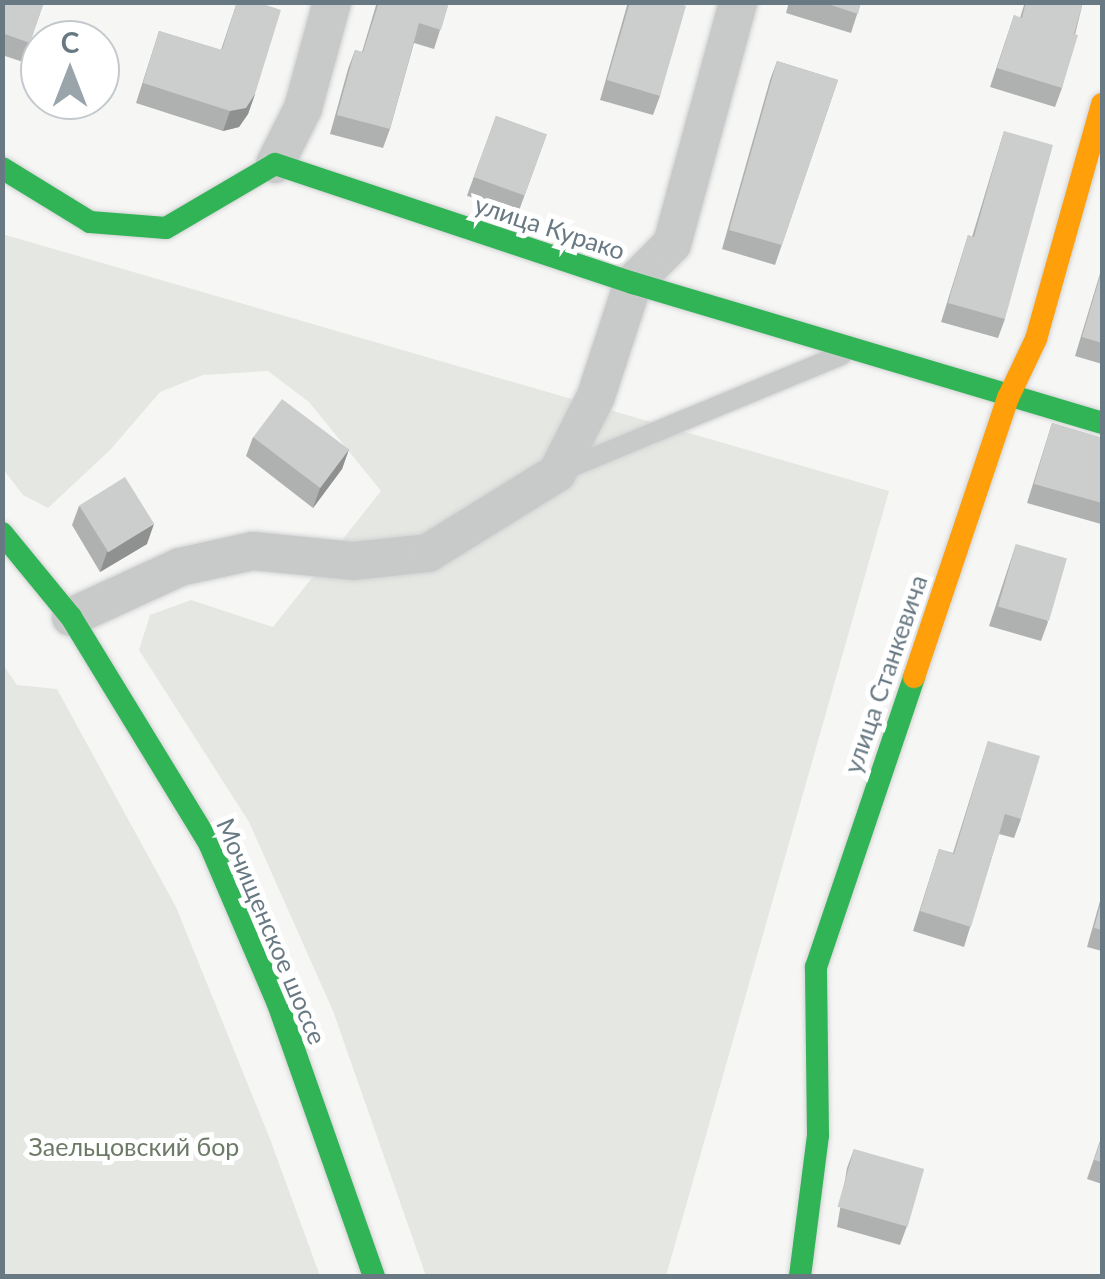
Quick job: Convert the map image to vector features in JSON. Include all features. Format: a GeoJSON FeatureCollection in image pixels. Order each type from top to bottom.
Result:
{"type":"FeatureCollection","features":[{"type":"Feature","properties":{"kind":"street"},"geometry":{"type":"LineString","coordinates":[[2,168],[90,222],[166,228],[276,164],[303,108],[332,2]]}},
{"type":"Feature","properties":{"kind":"street"},"geometry":{"type":"LineString","coordinates":[[72,618],[180,567],[252,551],[353,561],[428,553],[558,473],[596,396],[633,283],[672,244],[738,2]]}},
{"type":"Feature","properties":{"kind":"street","name":"улица Станкевича"},"geometry":{"type":"LineString","coordinates":[[800,1276],[818,1136],[816,967],[1008,398],[1036,339],[1102,104]]}},
{"type":"Feature","properties":{"kind":"street","name":"улица Курако"},"geometry":{"type":"LineString","coordinates":[[276,164],[633,283],[1102,423]]}},
{"type":"Feature","properties":{"kind":"street","name":"Мочищенское шоссе"},"geometry":{"type":"LineString","coordinates":[[2,533],[72,618],[209,843],[278,1004],[374,1276]]}},
{"type":"Feature","properties":{"kind":"lane"},"geometry":{"type":"LineString","coordinates":[[558,473],[854,350]]}},
{"type":"Feature","properties":{"kind":"green space"},"geometry":{"type":"Polygon","coordinates":[[[2,234],[889,491],[666,1276],[426,1276],[333,1011],[249,822],[139,650],[150,615],[191,600],[273,627],[381,491],[309,402],[268,371],[203,375],[160,392],[110,450],[48,508],[23,495],[3,469],[2,234]]]}},
{"type":"Feature","properties":{"kind":"green space","name":"Заельцовский бор"},"geometry":{"type":"Polygon","coordinates":[[[2,663],[17,685],[57,689],[176,907],[270,1139],[320,1276],[3,1276],[2,663]]]}},
{"type":"Feature","properties":{"kind":"building"},"geometry":{"type":"Polygon","coordinates":[[[2,2],[44,2],[38,20],[20,20],[20,39],[2,33],[2,2]]]}},
{"type":"Feature","properties":{"kind":"building"},"geometry":{"type":"Polygon","coordinates":[[[237,2],[257,2],[281,10],[255,94],[246,108],[230,111],[143,83],[159,31],[222,50],[237,2]]]}},
{"type":"Feature","properties":{"kind":"building"},"geometry":{"type":"Polygon","coordinates":[[[379,2],[449,2],[441,30],[419,23],[390,129],[337,115],[355,50],[363,52],[379,2]]]}},
{"type":"Feature","properties":{"kind":"building"},"geometry":{"type":"Polygon","coordinates":[[[630,2],[674,2],[686,6],[660,96],[607,80],[630,2]]]}},
{"type":"Feature","properties":{"kind":"building"},"geometry":{"type":"Polygon","coordinates":[[[822,2],[861,2],[858,14],[822,2]]]}},
{"type":"Feature","properties":{"kind":"building"},"geometry":{"type":"Polygon","coordinates":[[[1026,2],[1083,2],[1062,88],[997,68],[1014,15],[1022,18],[1026,2]]]}},
{"type":"Feature","properties":{"kind":"building"},"geometry":{"type":"Polygon","coordinates":[[[777,61],[838,80],[782,245],[729,230],[777,61]]]}},
{"type":"Feature","properties":{"kind":"building"},"geometry":{"type":"Polygon","coordinates":[[[496,116],[547,134],[525,196],[474,177],[496,116]]]}},
{"type":"Feature","properties":{"kind":"building"},"geometry":{"type":"Polygon","coordinates":[[[1004,131],[1053,145],[1005,319],[948,303],[968,235],[974,237],[1004,131]]]}},
{"type":"Feature","properties":{"kind":"building"},"geometry":{"type":"Polygon","coordinates":[[[1102,270],[1102,343],[1082,337],[1102,270]]]}},
{"type":"Feature","properties":{"kind":"building"},"geometry":{"type":"Polygon","coordinates":[[[282,399],[349,450],[320,488],[253,437],[282,399]]]}},
{"type":"Feature","properties":{"kind":"building"},"geometry":{"type":"Polygon","coordinates":[[[1052,423],[1102,438],[1102,503],[1034,484],[1052,423]]]}},
{"type":"Feature","properties":{"kind":"building"},"geometry":{"type":"Polygon","coordinates":[[[125,477],[154,524],[108,552],[79,506],[125,477]]]}},
{"type":"Feature","properties":{"kind":"building"},"geometry":{"type":"Polygon","coordinates":[[[1016,544],[1067,559],[1049,621],[998,606],[1016,544]]]}},
{"type":"Feature","properties":{"kind":"building"},"geometry":{"type":"Polygon","coordinates":[[[988,741],[1040,756],[1021,819],[1005,814],[971,927],[920,911],[939,849],[954,854],[988,741]]]}},
{"type":"Feature","properties":{"kind":"building"},"geometry":{"type":"Polygon","coordinates":[[[1102,899],[1102,930],[1094,928],[1102,899]]]}},
{"type":"Feature","properties":{"kind":"building"},"geometry":{"type":"Polygon","coordinates":[[[1102,1137],[1102,1162],[1094,1160],[1102,1137]]]}},
{"type":"Feature","properties":{"kind":"building"},"geometry":{"type":"Polygon","coordinates":[[[854,1149],[924,1169],[908,1227],[837,1207],[854,1149]]]}},
{"type":"Feature","properties":{"kind":"traffic: fast"},"geometry":{"type":"LineString","coordinates":[[2,168],[90,222],[166,228],[275,164],[633,283],[1102,423]]}},
{"type":"Feature","properties":{"kind":"traffic: fast"},"geometry":{"type":"LineString","coordinates":[[2,533],[71,617],[209,843],[278,1004],[374,1276]]}},
{"type":"Feature","properties":{"kind":"traffic: fast"},"geometry":{"type":"LineString","coordinates":[[800,1276],[818,1135],[816,967],[914,677]]}},
{"type":"Feature","properties":{"kind":"traffic: slow"},"geometry":{"type":"LineString","coordinates":[[914,677],[1008,398],[1036,339],[1102,104]]}}]}
